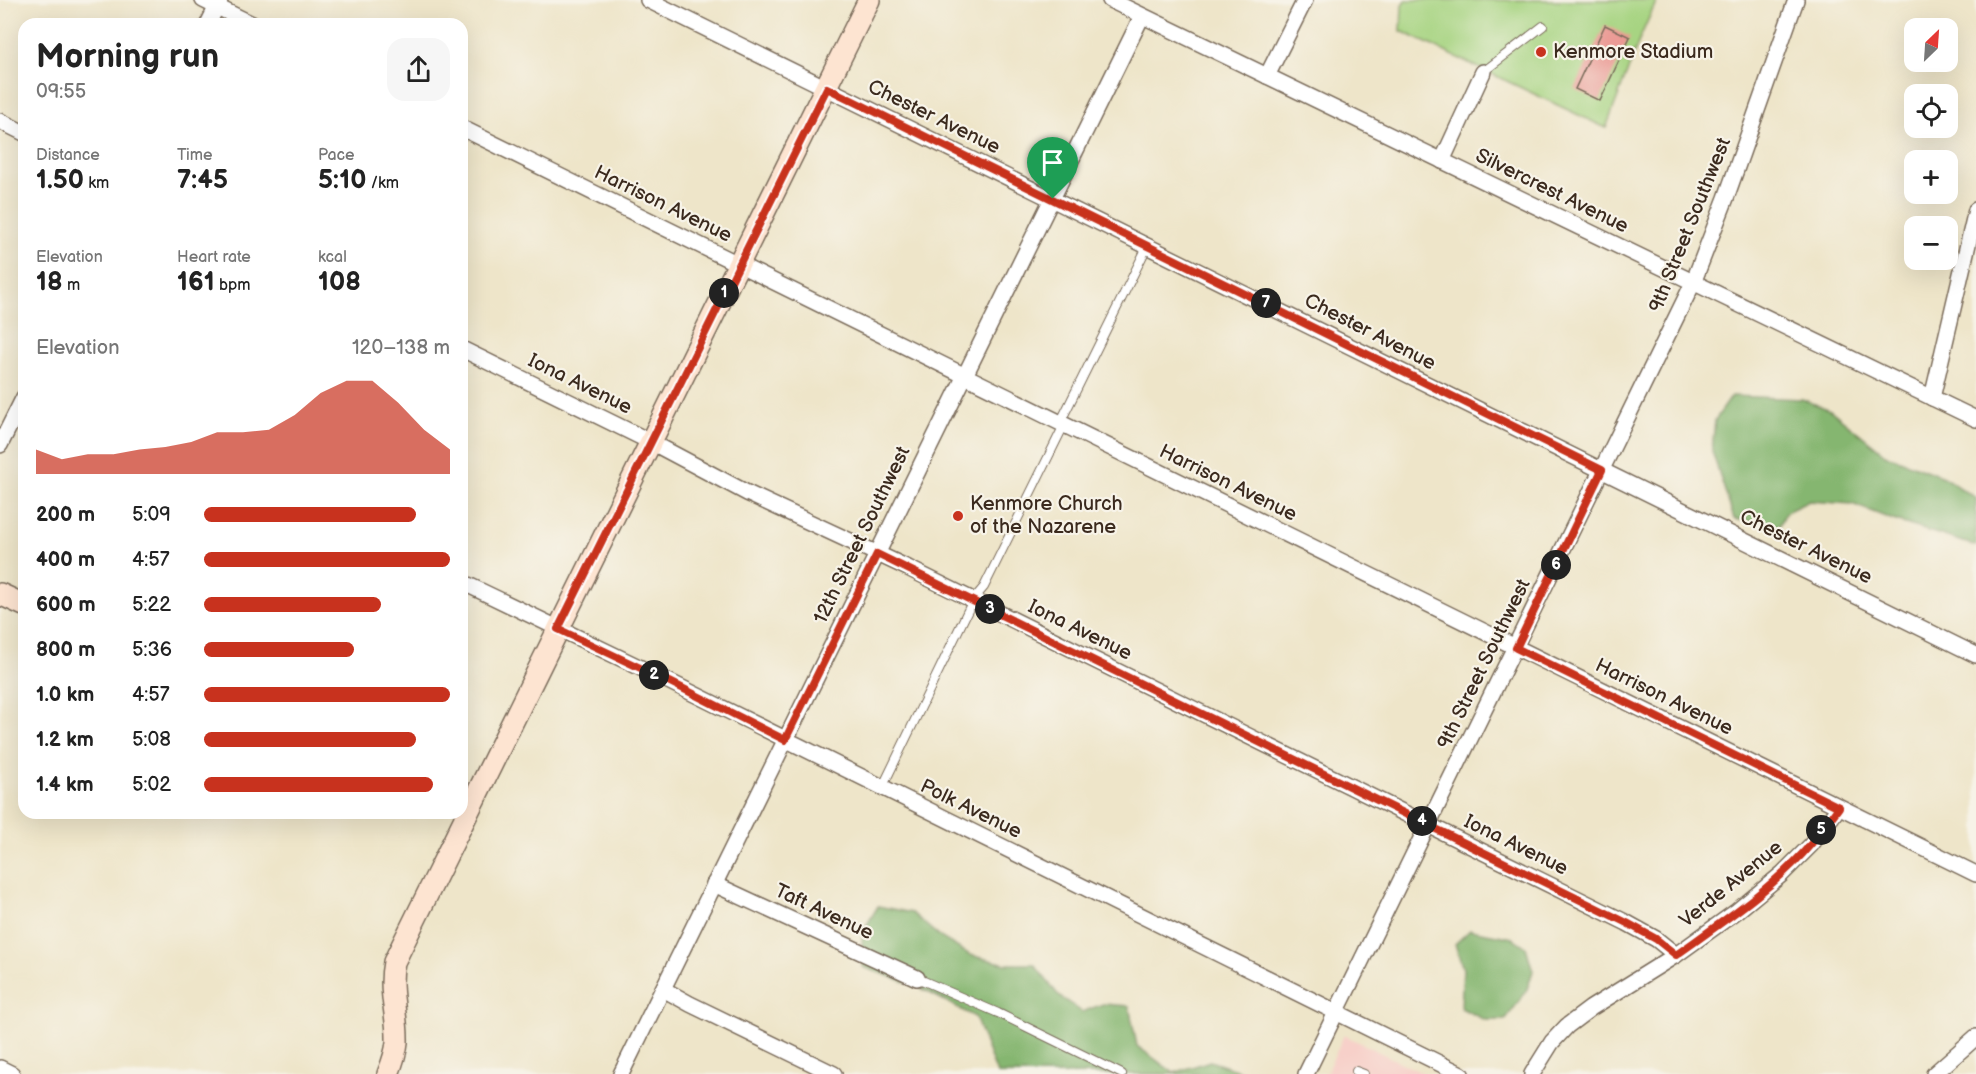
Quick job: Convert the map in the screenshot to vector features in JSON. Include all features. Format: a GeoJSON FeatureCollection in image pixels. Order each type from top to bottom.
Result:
{"type":"FeatureCollection","features":[{"type":"Feature","properties":{"kind":"street","name":"Chester Avenue"},"geometry":{"type":"LineString","coordinates":[[648,0],[1976,655]]}},
{"type":"Feature","properties":{"kind":"street"},"geometry":{"type":"LineString","coordinates":[[468,806],[869,0]]}},
{"type":"Feature","properties":{"kind":"street","name":"Silvercrest Avenue"},"geometry":{"type":"LineString","coordinates":[[1110,0],[1976,419]]}},
{"type":"Feature","properties":{"kind":"street"},"geometry":{"type":"LineString","coordinates":[[1267,76],[1305,0]]}},
{"type":"Feature","properties":{"kind":"street","name":"9th Street Southwest"},"geometry":{"type":"LineString","coordinates":[[1306,1074],[1693,283],[1726,198],[1796,0]]}},
{"type":"Feature","properties":{"kind":"street"},"geometry":{"type":"LineString","coordinates":[[209,18],[213,2],[241,18]]}},
{"type":"Feature","properties":{"kind":"street","name":"12th Street Southwest"},"geometry":{"type":"LineString","coordinates":[[621,1074],[1142,16]]}},
{"type":"Feature","properties":{"kind":"street"},"geometry":{"type":"LineString","coordinates":[[1442,161],[1483,72]]}},
{"type":"Feature","properties":{"kind":"street"},"geometry":{"type":"LineString","coordinates":[[0,121],[18,130]]}},
{"type":"Feature","properties":{"kind":"street","name":"Harrison Avenue"},"geometry":{"type":"LineString","coordinates":[[468,131],[1976,874]]}},
{"type":"Feature","properties":{"kind":"street"},"geometry":{"type":"LineString","coordinates":[[1932,398],[1976,210]]}},
{"type":"Feature","properties":{"kind":"street","name":"Iona Avenue"},"geometry":{"type":"LineString","coordinates":[[468,352],[651,442],[747,493],[973,600],[1627,923],[1656,939],[1676,955]]}},
{"type":"Feature","properties":{"kind":"street"},"geometry":{"type":"LineString","coordinates":[[0,445],[18,409]]}},
{"type":"Feature","properties":{"kind":"street","name":"Polk Avenue"},"geometry":{"type":"LineString","coordinates":[[468,585],[670,682],[1461,1074]]}},
{"type":"Feature","properties":{"kind":"street"},"geometry":{"type":"LineString","coordinates":[[0,594],[18,602]]}},
{"type":"Feature","properties":{"kind":"street","name":"Verde Avenue"},"geometry":{"type":"LineString","coordinates":[[1532,1074],[1552,1042],[1579,1016],[1676,955],[1737,911],[1782,873],[1810,845],[1839,807]]}},
{"type":"Feature","properties":{"kind":"street"},"geometry":{"type":"LineString","coordinates":[[388,1074],[394,1058],[397,1039],[391,983],[394,962],[462,819]]}},
{"type":"Feature","properties":{"kind":"street","name":"Taft Avenue"},"geometry":{"type":"LineString","coordinates":[[714,884],[917,978]]}},
{"type":"Feature","properties":{"kind":"street"},"geometry":{"type":"LineString","coordinates":[[663,989],[834,1074]]}},
{"type":"Feature","properties":{"kind":"street"},"geometry":{"type":"LineString","coordinates":[[1934,1074],[1976,1037]]}},
{"type":"Feature","properties":{"kind":"street"},"geometry":{"type":"LineString","coordinates":[[0,1068],[12,1074]]}},
{"type":"Feature","properties":{"kind":"lane"},"geometry":{"type":"LineString","coordinates":[[1483,72],[1543,26]]}},
{"type":"Feature","properties":{"kind":"lane"},"geometry":{"type":"LineString","coordinates":[[882,788],[973,600],[984,587],[1148,245]]}},
{"type":"Feature","properties":{"kind":"lane"},"geometry":{"type":"LineString","coordinates":[[917,978],[998,1012],[1122,1074]]}},
{"type":"Feature","properties":{"kind":"shaded area"},"geometry":{"type":"Polygon","coordinates":[[[1344,1035],[1424,1074],[1326,1074],[1344,1035]]]}},
{"type":"Feature","properties":{"kind":"green space","name":"Kenmore Stadium"},"geometry":{"type":"Polygon","coordinates":[[[1405,0],[1657,0],[1606,128],[1401,31],[1402,6],[1405,0]]]}},
{"type":"Feature","properties":{"kind":"green space"},"geometry":{"type":"Polygon","coordinates":[[[1732,396],[1802,399],[1830,410],[1885,454],[1943,477],[1976,498],[1976,546],[1896,521],[1852,504],[1809,501],[1786,512],[1779,527],[1734,519],[1712,451],[1715,420],[1732,396]]]}},
{"type":"Feature","properties":{"kind":"green space"},"geometry":{"type":"Polygon","coordinates":[[[878,906],[912,913],[940,937],[970,955],[1006,964],[1034,964],[1059,996],[1082,1012],[1103,1004],[1129,1006],[1137,1046],[1174,1073],[1210,1061],[1248,1074],[997,1074],[975,1017],[917,986],[863,967],[862,933],[878,906]]]}},
{"type":"Feature","properties":{"kind":"green space"},"geometry":{"type":"Polygon","coordinates":[[[1470,930],[1513,938],[1526,947],[1533,971],[1526,992],[1505,1020],[1485,1020],[1461,1008],[1463,969],[1455,944],[1470,930]]]}},
{"type":"Feature","properties":{"kind":"building"},"geometry":{"type":"Polygon","coordinates":[[[1605,25],[1630,37],[1600,101],[1575,89],[1605,25]]]}},
{"type":"Feature","properties":{"kind":"place","name":"Kenmore Stadium"},"geometry":{"type":"Point","coordinates":[1541,52]}},
{"type":"Feature","properties":{"kind":"place","name":"Kenmore Church of the Nazarene"},"geometry":{"type":"Point","coordinates":[958,516]}},
{"type":"Feature","properties":{"kind":"route"},"geometry":{"type":"LineString","coordinates":[[827,88],[1053,199],[1602,470],[1516,648],[1839,807],[1810,845],[1782,873],[1737,911],[1676,955],[1656,939],[1627,923],[877,554],[785,740],[558,629],[827,88]]}}]}
